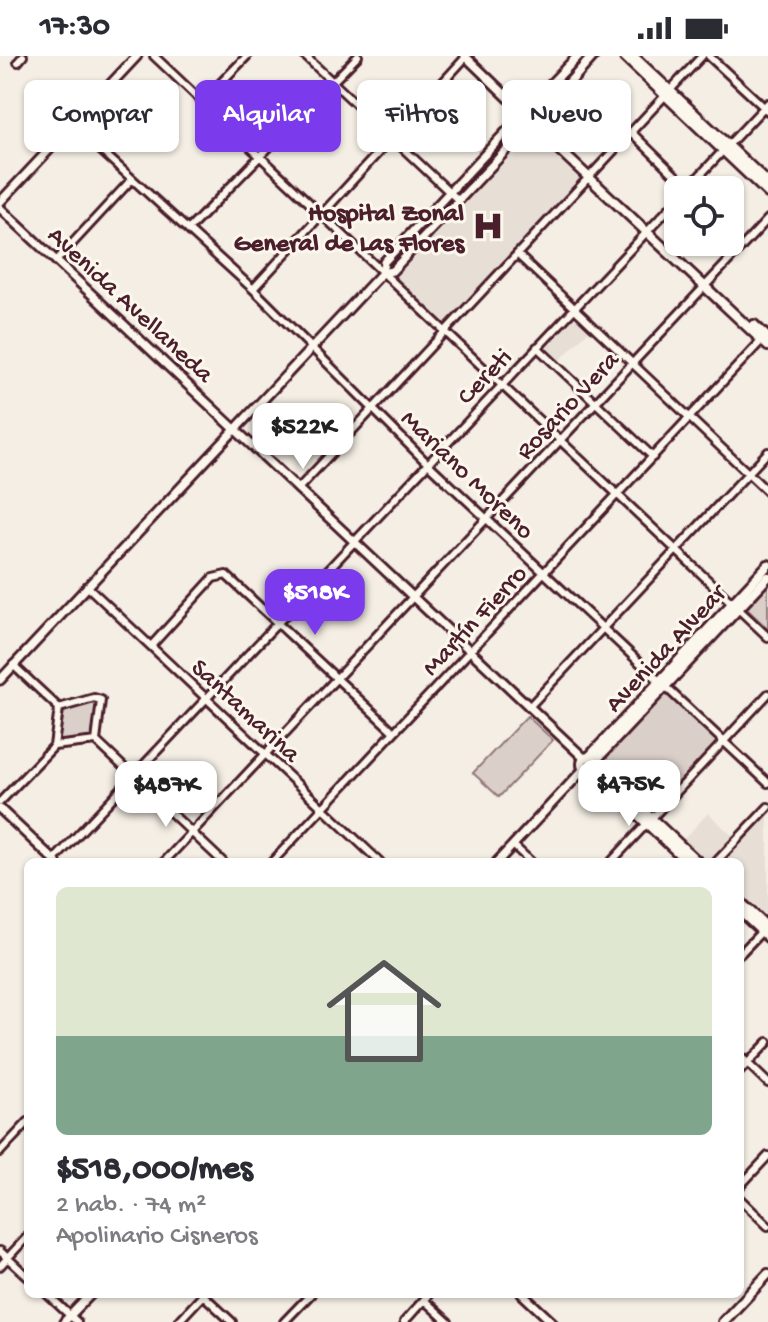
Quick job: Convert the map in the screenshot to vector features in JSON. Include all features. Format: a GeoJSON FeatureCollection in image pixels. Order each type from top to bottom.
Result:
{"type":"FeatureCollection","features":[{"type":"Feature","properties":{"kind":"main road"},"geometry":{"type":"LineString","coordinates":[[554,80],[578,56]]}},
{"type":"Feature","properties":{"kind":"main road"},"geometry":{"type":"LineString","coordinates":[[572,80],[593,56]]}},
{"type":"Feature","properties":{"kind":"main road"},"geometry":{"type":"LineString","coordinates":[[624,56],[768,183]]}},
{"type":"Feature","properties":{"kind":"main road"},"geometry":{"type":"LineString","coordinates":[[633,56],[667,93]]}},
{"type":"Feature","properties":{"kind":"main road"},"geometry":{"type":"LineString","coordinates":[[726,148],[768,193]]}},
{"type":"Feature","properties":{"kind":"main road"},"geometry":{"type":"LineString","coordinates":[[566,152],[766,339]]}},
{"type":"Feature","properties":{"kind":"main road","name":"Avenida Alvear"},"geometry":{"type":"LineString","coordinates":[[590,764],[735,606],[768,565]]}},
{"type":"Feature","properties":{"kind":"main road","name":"Avenida Alvear"},"geometry":{"type":"LineString","coordinates":[[735,606],[768,577]]}},
{"type":"Feature","properties":{"kind":"main road","name":"Avenida Avellaneda"},"geometry":{"type":"LineString","coordinates":[[590,764],[684,858]]}},
{"type":"Feature","properties":{"kind":"main road","name":"Avenida Avellaneda"},"geometry":{"type":"LineString","coordinates":[[649,821],[693,858]]}},
{"type":"Feature","properties":{"kind":"main road"},"geometry":{"type":"LineString","coordinates":[[744,906],[766,929]]}},
{"type":"Feature","properties":{"kind":"main road"},"geometry":{"type":"LineString","coordinates":[[744,914],[766,929]]}},
{"type":"Feature","properties":{"kind":"main road"},"geometry":{"type":"LineString","coordinates":[[723,1322],[768,1274]]}},
{"type":"Feature","properties":{"kind":"main road"},"geometry":{"type":"LineString","coordinates":[[730,1322],[768,1281]]}},
{"type":"Feature","properties":{"kind":"street"},"geometry":{"type":"LineString","coordinates":[[115,80],[137,56]]}},
{"type":"Feature","properties":{"kind":"street"},"geometry":{"type":"LineString","coordinates":[[154,56],[195,95]]}},
{"type":"Feature","properties":{"kind":"street"},"geometry":{"type":"LineString","coordinates":[[224,80],[247,56]]}},
{"type":"Feature","properties":{"kind":"street"},"geometry":{"type":"LineString","coordinates":[[305,56],[331,80]]}},
{"type":"Feature","properties":{"kind":"street"},"geometry":{"type":"LineString","coordinates":[[335,80],[358,56]]}},
{"type":"Feature","properties":{"kind":"street"},"geometry":{"type":"LineString","coordinates":[[674,176],[631,132],[702,56]]}},
{"type":"Feature","properties":{"kind":"street"},"geometry":{"type":"LineString","coordinates":[[699,176],[767,107],[709,56]]}},
{"type":"Feature","properties":{"kind":"street"},"geometry":{"type":"LineString","coordinates":[[445,80],[466,57],[502,92]]}},
{"type":"Feature","properties":{"kind":"street"},"geometry":{"type":"LineString","coordinates":[[341,90],[357,105]]}},
{"type":"Feature","properties":{"kind":"street"},"geometry":{"type":"LineString","coordinates":[[0,680],[382,273],[384,262],[502,136]]}},
{"type":"Feature","properties":{"kind":"street"},"geometry":{"type":"LineString","coordinates":[[0,205],[48,152]]}},
{"type":"Feature","properties":{"kind":"street","name":"Mariano Moreno"},"geometry":{"type":"LineString","coordinates":[[102,152],[253,289],[427,463],[768,783]]}},
{"type":"Feature","properties":{"kind":"street"},"geometry":{"type":"LineString","coordinates":[[256,152],[768,637]]}},
{"type":"Feature","properties":{"kind":"street"},"geometry":{"type":"LineString","coordinates":[[188,230],[266,152]]}},
{"type":"Feature","properties":{"kind":"street"},"geometry":{"type":"LineString","coordinates":[[253,289],[379,152]]}},
{"type":"Feature","properties":{"kind":"street"},"geometry":{"type":"LineString","coordinates":[[407,152],[458,200]]}},
{"type":"Feature","properties":{"kind":"street"},"geometry":{"type":"LineString","coordinates":[[382,273],[392,271],[505,152]]}},
{"type":"Feature","properties":{"kind":"street"},"geometry":{"type":"LineString","coordinates":[[298,489],[613,152]]}},
{"type":"Feature","properties":{"kind":"street"},"geometry":{"type":"LineString","coordinates":[[56,261],[132,179]]}},
{"type":"Feature","properties":{"kind":"street","name":"Avenida Avellaneda"},"geometry":{"type":"LineString","coordinates":[[0,205],[590,764]]}},
{"type":"Feature","properties":{"kind":"street","name":"Cereti"},"geometry":{"type":"LineString","coordinates":[[58,858],[664,214]]}},
{"type":"Feature","properties":{"kind":"street","name":"Rosario Vera"},"geometry":{"type":"LineString","coordinates":[[168,858],[768,219]]}},
{"type":"Feature","properties":{"kind":"street"},"geometry":{"type":"LineString","coordinates":[[517,254],[768,492]]}},
{"type":"Feature","properties":{"kind":"street","name":"Martín Fierro"},"geometry":{"type":"LineString","coordinates":[[276,858],[766,339]]}},
{"type":"Feature","properties":{"kind":"street"},"geometry":{"type":"LineString","coordinates":[[537,347],[653,457]]}},
{"type":"Feature","properties":{"kind":"street"},"geometry":{"type":"LineString","coordinates":[[529,707],[768,452]]}},
{"type":"Feature","properties":{"kind":"street"},"geometry":{"type":"LineString","coordinates":[[151,646],[213,578],[221,575],[229,577],[394,732]]}},
{"type":"Feature","properties":{"kind":"street","name":"Santamarina"},"geometry":{"type":"LineString","coordinates":[[87,586],[376,858]]}},
{"type":"Feature","properties":{"kind":"street"},"geometry":{"type":"LineString","coordinates":[[13,665],[59,708]]}},
{"type":"Feature","properties":{"kind":"street"},"geometry":{"type":"LineString","coordinates":[[615,858],[768,694]]}},
{"type":"Feature","properties":{"kind":"street"},"geometry":{"type":"LineString","coordinates":[[59,708],[94,698],[101,700],[96,741]]}},
{"type":"Feature","properties":{"kind":"street"},"geometry":{"type":"LineString","coordinates":[[0,802],[54,746],[59,708]]}},
{"type":"Feature","properties":{"kind":"street"},"geometry":{"type":"LineString","coordinates":[[54,746],[96,741]]}},
{"type":"Feature","properties":{"kind":"street"},"geometry":{"type":"LineString","coordinates":[[96,741],[133,776]]}},
{"type":"Feature","properties":{"kind":"street"},"geometry":{"type":"LineString","coordinates":[[145,764],[156,776],[163,804],[219,858]]}},
{"type":"Feature","properties":{"kind":"street","name":"Avenida Alvear"},"geometry":{"type":"LineString","coordinates":[[501,858],[590,764]]}},
{"type":"Feature","properties":{"kind":"street"},"geometry":{"type":"LineString","coordinates":[[720,858],[768,807]]}},
{"type":"Feature","properties":{"kind":"street"},"geometry":{"type":"LineString","coordinates":[[0,809],[52,858]]}},
{"type":"Feature","properties":{"kind":"street"},"geometry":{"type":"LineString","coordinates":[[513,845],[527,858]]}},
{"type":"Feature","properties":{"kind":"street"},"geometry":{"type":"LineString","coordinates":[[744,950],[766,929]]}},
{"type":"Feature","properties":{"kind":"street"},"geometry":{"type":"LineString","coordinates":[[744,1067],[768,1042]]}},
{"type":"Feature","properties":{"kind":"street"},"geometry":{"type":"LineString","coordinates":[[744,1060],[768,1083]]}},
{"type":"Feature","properties":{"kind":"street"},"geometry":{"type":"LineString","coordinates":[[0,1152],[24,1128]]}},
{"type":"Feature","properties":{"kind":"street"},"geometry":{"type":"LineString","coordinates":[[744,1182],[768,1156]]}},
{"type":"Feature","properties":{"kind":"street"},"geometry":{"type":"LineString","coordinates":[[744,1203],[768,1226]]}},
{"type":"Feature","properties":{"kind":"street"},"geometry":{"type":"LineString","coordinates":[[0,1266],[24,1240]]}},
{"type":"Feature","properties":{"kind":"street"},"geometry":{"type":"LineString","coordinates":[[0,1251],[24,1273]]}},
{"type":"Feature","properties":{"kind":"street"},"geometry":{"type":"LineString","coordinates":[[50,1298],[67,1319],[77,1322]]}},
{"type":"Feature","properties":{"kind":"street"},"geometry":{"type":"LineString","coordinates":[[67,1319],[87,1298]]}},
{"type":"Feature","properties":{"kind":"street"},"geometry":{"type":"LineString","coordinates":[[178,1322],[199,1298]]}},
{"type":"Feature","properties":{"kind":"street"},"geometry":{"type":"LineString","coordinates":[[207,1298],[232,1322]]}},
{"type":"Feature","properties":{"kind":"street"},"geometry":{"type":"LineString","coordinates":[[284,1322],[307,1298]]}},
{"type":"Feature","properties":{"kind":"street"},"geometry":{"type":"LineString","coordinates":[[404,1322],[425,1298]]}},
{"type":"Feature","properties":{"kind":"street"},"geometry":{"type":"LineString","coordinates":[[427,1298],[448,1322]]}},
{"type":"Feature","properties":{"kind":"street"},"geometry":{"type":"LineString","coordinates":[[529,1298],[552,1322]]}},
{"type":"Feature","properties":{"kind":"shaded area","name":"Hospital Zonal General de Las Flores"},"geometry":{"type":"Polygon","coordinates":[[[508,152],[555,152],[584,176],[445,324],[392,275],[508,152]]]}},
{"type":"Feature","properties":{"kind":"shaded area"},"geometry":{"type":"Polygon","coordinates":[[[575,315],[590,330],[559,361],[544,347],[575,315]]]}},
{"type":"Feature","properties":{"kind":"shaded area"},"geometry":{"type":"Polygon","coordinates":[[[768,583],[768,629],[745,607],[768,583]]]}},
{"type":"Feature","properties":{"kind":"shaded area"},"geometry":{"type":"Polygon","coordinates":[[[664,692],[718,742],[651,812],[600,765],[601,757],[664,692]]]}},
{"type":"Feature","properties":{"kind":"shaded area"},"geometry":{"type":"Polygon","coordinates":[[[95,701],[98,704],[91,737],[58,742],[64,712],[95,701]]]}},
{"type":"Feature","properties":{"kind":"shaded area"},"geometry":{"type":"Polygon","coordinates":[[[527,716],[553,740],[499,797],[473,773],[527,716]]]}},
{"type":"Feature","properties":{"kind":"shaded area"},"geometry":{"type":"Polygon","coordinates":[[[708,813],[735,838],[717,858],[702,858],[683,840],[708,813]]]}},
{"type":"Feature","properties":{"kind":"shaded area"},"geometry":{"type":"Polygon","coordinates":[[[768,815],[768,915],[765,918],[744,898],[744,858],[727,858],[768,815]]]}},
{"type":"Feature","properties":{"kind":"place","name":"Hospital Zonal General de Las Flores"},"geometry":{"type":"Point","coordinates":[488,226]}}]}
